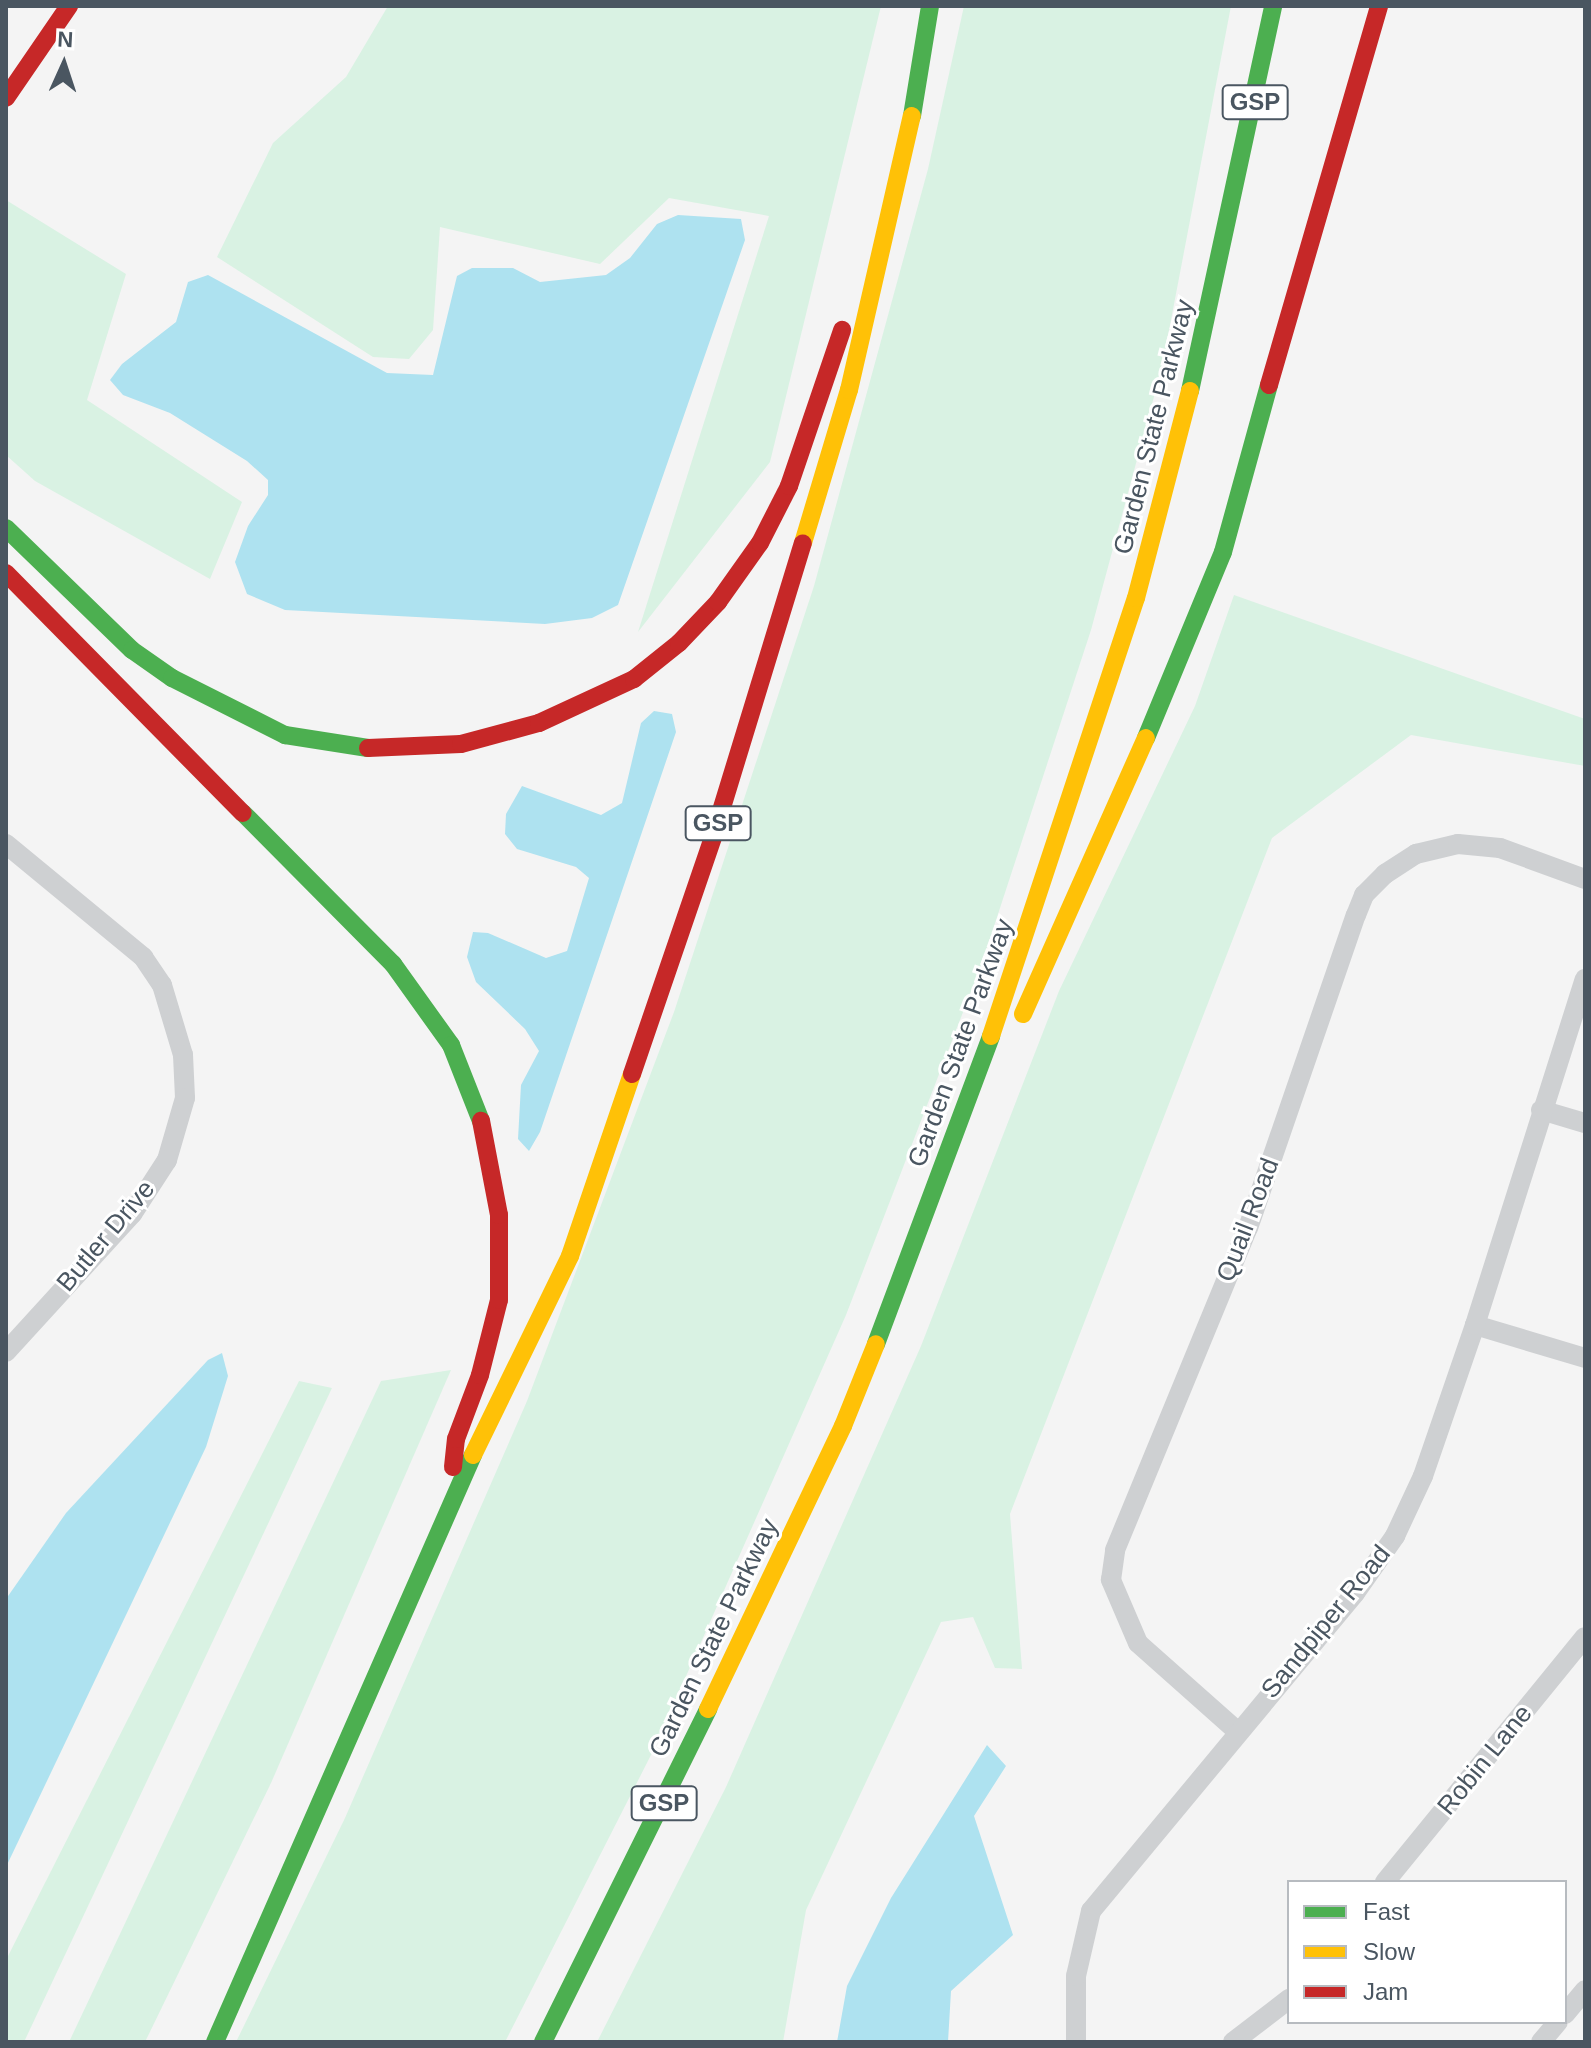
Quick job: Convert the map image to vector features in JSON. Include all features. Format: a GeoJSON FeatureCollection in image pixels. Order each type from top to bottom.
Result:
{"type":"FeatureCollection","features":[{"type":"Feature","properties":{"kind":"main road"},"geometry":{"type":"LineString","coordinates":[[6,98],[69,6]]}},
{"type":"Feature","properties":{"kind":"main road","name":"GSP"},"geometry":{"type":"LineString","coordinates":[[215,2042],[449,1504],[565,1268],[713,837],[863,339],[912,115],[930,6]]}},
{"type":"Feature","properties":{"kind":"main road","name":"Garden State Parkway"},"geometry":{"type":"LineString","coordinates":[[543,2042],[793,1535],[928,1213],[1041,897],[1136,598],[1204,339],[1273,6]]}},
{"type":"Feature","properties":{"kind":"main road"},"geometry":{"type":"LineString","coordinates":[[928,1213],[973,1140],[1009,1046],[1165,696],[1223,552],[1347,102],[1379,6]]}},
{"type":"Feature","properties":{"kind":"main road"},"geometry":{"type":"LineString","coordinates":[[6,528],[132,650],[172,678],[285,735],[374,749],[461,744],[589,704],[634,679],[679,643],[718,602],[760,543],[789,486],[912,115]]}},
{"type":"Feature","properties":{"kind":"main road"},"geometry":{"type":"LineString","coordinates":[[6,573],[393,964],[451,1045],[485,1130],[499,1215],[499,1300],[480,1375],[456,1439],[449,1504]]}},
{"type":"Feature","properties":{"kind":"street","name":"Butler Drive"},"geometry":{"type":"LineString","coordinates":[[6,844],[149,966],[177,1025],[185,1098],[167,1160],[132,1214],[6,1352]]}},
{"type":"Feature","properties":{"kind":"street","name":"Quail Road"},"geometry":{"type":"LineString","coordinates":[[1237,1731],[1138,1643],[1111,1580],[1115,1550],[1248,1228],[1364,895],[1385,874],[1416,854],[1458,844],[1500,848],[1585,879]]}},
{"type":"Feature","properties":{"kind":"street","name":"Sandpiper Road"},"geometry":{"type":"LineString","coordinates":[[1076,2042],[1076,1976],[1091,1911],[1237,1731],[1355,1593],[1395,1536],[1423,1476],[1475,1325],[1585,979]]}},
{"type":"Feature","properties":{"kind":"street"},"geometry":{"type":"LineString","coordinates":[[1541,1110],[1585,1123]]}},
{"type":"Feature","properties":{"kind":"street"},"geometry":{"type":"LineString","coordinates":[[1475,1325],[1585,1358]]}},
{"type":"Feature","properties":{"kind":"street","name":"Robin Lane"},"geometry":{"type":"LineString","coordinates":[[1387,1880],[1585,1637]]}},
{"type":"Feature","properties":{"kind":"street"},"geometry":{"type":"LineString","coordinates":[[1567,2012],[1585,1990]]}},
{"type":"Feature","properties":{"kind":"street"},"geometry":{"type":"LineString","coordinates":[[1233,2042],[1287,2001]]}},
{"type":"Feature","properties":{"kind":"street"},"geometry":{"type":"LineString","coordinates":[[1541,2042],[1556,2024]]}},
{"type":"Feature","properties":{"kind":"green space"},"geometry":{"type":"Polygon","coordinates":[[[388,6],[881,6],[770,462],[638,632],[769,216],[669,198],[600,264],[440,227],[433,330],[409,359],[373,357],[217,257],[273,143],[346,77],[388,6]]]}},
{"type":"Feature","properties":{"kind":"green space"},"geometry":{"type":"Polygon","coordinates":[[[964,6],[1231,6],[1162,367],[1091,630],[982,963],[846,1315],[652,1753],[505,2042],[236,2042],[345,1818],[527,1401],[674,1012],[814,586],[928,169],[964,6]]]}},
{"type":"Feature","properties":{"kind":"green space"},"geometry":{"type":"Polygon","coordinates":[[[6,200],[126,274],[87,400],[242,502],[210,579],[35,481],[6,455],[6,200]]]}},
{"type":"Feature","properties":{"kind":"green space"},"geometry":{"type":"Polygon","coordinates":[[[1234,595],[1585,719],[1585,766],[1411,735],[1272,838],[1010,1514],[1022,1669],[995,1668],[973,1617],[941,1622],[806,1910],[783,2042],[597,2042],[726,1787],[921,1346],[1059,991],[1195,706],[1234,595]]]}},
{"type":"Feature","properties":{"kind":"green space"},"geometry":{"type":"Polygon","coordinates":[[[451,1370],[271,1783],[145,2042],[69,2042],[381,1381],[451,1370]]]}},
{"type":"Feature","properties":{"kind":"green space"},"geometry":{"type":"Polygon","coordinates":[[[299,1381],[332,1388],[24,2042],[6,2042],[6,1960],[299,1381]]]}},
{"type":"Feature","properties":{"kind":"water"},"geometry":{"type":"Polygon","coordinates":[[[678,215],[741,219],[745,240],[618,605],[592,618],[545,624],[285,610],[247,594],[235,562],[248,526],[268,495],[268,480],[247,461],[170,413],[123,395],[110,380],[122,364],[176,322],[188,282],[208,275],[387,373],[433,375],[457,276],[472,268],[513,268],[540,282],[606,275],[630,258],[657,224],[678,215]]]}},
{"type":"Feature","properties":{"kind":"water"},"geometry":{"type":"Polygon","coordinates":[[[654,711],[672,714],[676,732],[540,1132],[529,1151],[518,1139],[521,1085],[539,1051],[525,1029],[476,982],[467,957],[473,932],[488,933],[546,958],[567,951],[589,878],[576,867],[517,849],[505,834],[506,814],[522,786],[601,815],[622,803],[641,723],[654,711]]]}},
{"type":"Feature","properties":{"kind":"water"},"geometry":{"type":"Polygon","coordinates":[[[222,1353],[228,1376],[206,1447],[6,1867],[6,1599],[66,1513],[208,1360],[222,1353]]]}},
{"type":"Feature","properties":{"kind":"water"},"geometry":{"type":"Polygon","coordinates":[[[987,1745],[1006,1766],[974,1816],[1013,1935],[951,1991],[948,2042],[837,2042],[847,1986],[891,1898],[987,1745]]]}},
{"type":"Feature","properties":{"kind":"traffic: fast"},"geometry":{"type":"LineString","coordinates":[[912,116],[930,6]]}},
{"type":"Feature","properties":{"kind":"traffic: fast"},"geometry":{"type":"LineString","coordinates":[[1190,391],[1273,6]]}},
{"type":"Feature","properties":{"kind":"traffic: fast"},"geometry":{"type":"LineString","coordinates":[[1146,738],[1223,552],[1269,385]]}},
{"type":"Feature","properties":{"kind":"traffic: fast"},"geometry":{"type":"LineString","coordinates":[[6,528],[132,650],[172,678],[285,735],[368,748]]}},
{"type":"Feature","properties":{"kind":"traffic: fast"},"geometry":{"type":"LineString","coordinates":[[243,813],[393,964],[451,1045],[481,1121]]}},
{"type":"Feature","properties":{"kind":"traffic: fast"},"geometry":{"type":"LineString","coordinates":[[876,1344],[991,1036]]}},
{"type":"Feature","properties":{"kind":"traffic: fast"},"geometry":{"type":"LineString","coordinates":[[215,2042],[473,1455]]}},
{"type":"Feature","properties":{"kind":"traffic: fast"},"geometry":{"type":"LineString","coordinates":[[543,2042],[708,1709]]}},
{"type":"Feature","properties":{"kind":"traffic: slow"},"geometry":{"type":"LineString","coordinates":[[803,543],[849,390],[912,116]]}},
{"type":"Feature","properties":{"kind":"traffic: slow"},"geometry":{"type":"LineString","coordinates":[[991,1036],[1136,598],[1190,391]]}},
{"type":"Feature","properties":{"kind":"traffic: slow"},"geometry":{"type":"LineString","coordinates":[[1023,1014],[1146,738]]}},
{"type":"Feature","properties":{"kind":"traffic: slow"},"geometry":{"type":"LineString","coordinates":[[473,1455],[570,1256],[632,1074]]}},
{"type":"Feature","properties":{"kind":"traffic: slow"},"geometry":{"type":"LineString","coordinates":[[708,1709],[843,1426],[876,1344]]}},
{"type":"Feature","properties":{"kind":"traffic: jam"},"geometry":{"type":"LineString","coordinates":[[6,98],[69,6]]}},
{"type":"Feature","properties":{"kind":"traffic: jam"},"geometry":{"type":"LineString","coordinates":[[1269,385],[1379,6]]}},
{"type":"Feature","properties":{"kind":"traffic: jam"},"geometry":{"type":"LineString","coordinates":[[368,748],[461,744],[539,723],[634,679],[679,643],[718,602],[760,543],[789,486],[842,330]]}},
{"type":"Feature","properties":{"kind":"traffic: jam"},"geometry":{"type":"LineString","coordinates":[[632,1074],[713,837],[803,543]]}},
{"type":"Feature","properties":{"kind":"traffic: jam"},"geometry":{"type":"LineString","coordinates":[[6,573],[243,813]]}},
{"type":"Feature","properties":{"kind":"traffic: jam"},"geometry":{"type":"LineString","coordinates":[[453,1467],[456,1439],[480,1375],[499,1300],[499,1215],[481,1121]]}}]}
